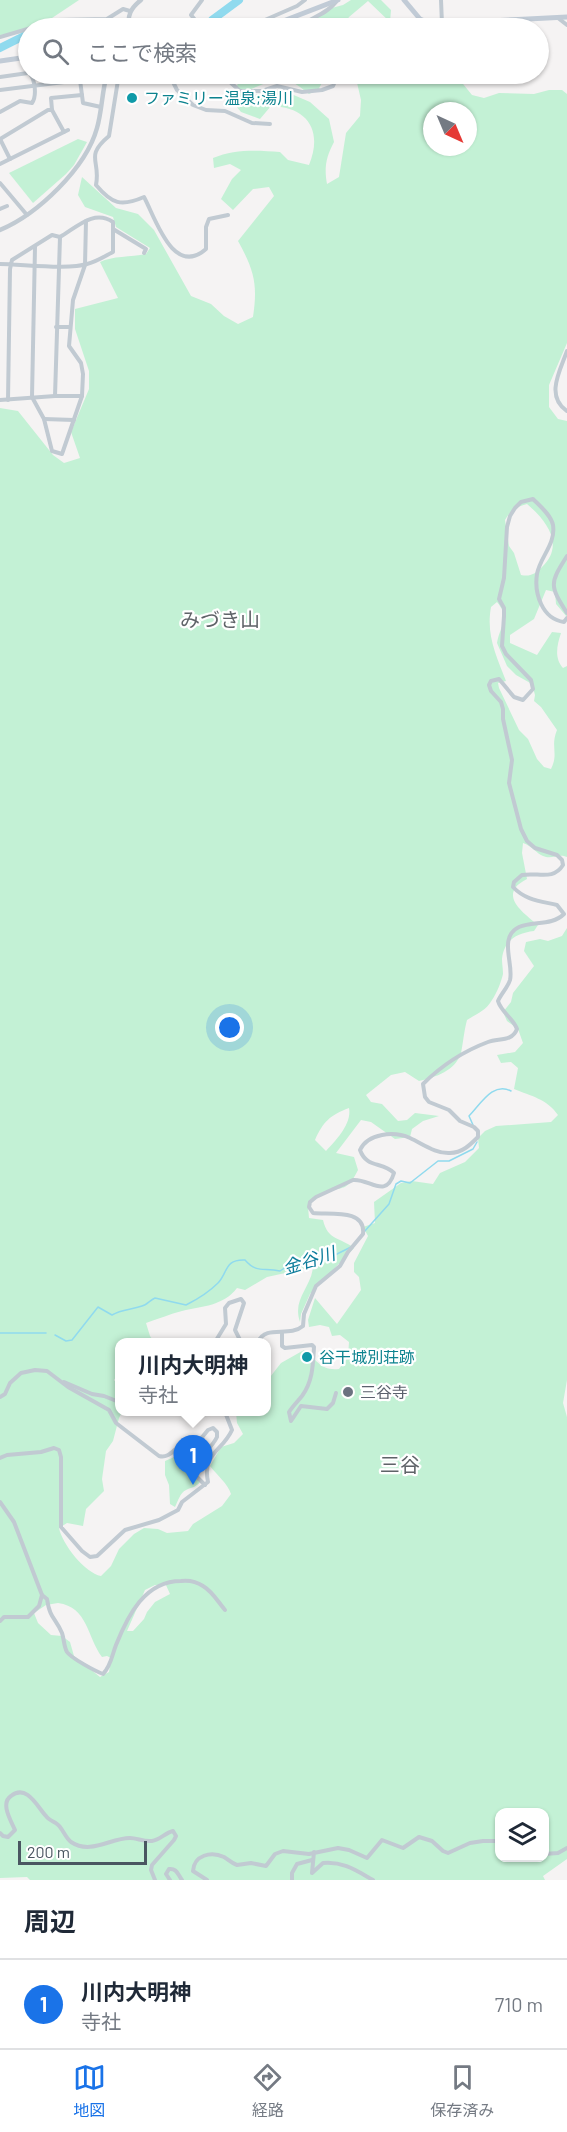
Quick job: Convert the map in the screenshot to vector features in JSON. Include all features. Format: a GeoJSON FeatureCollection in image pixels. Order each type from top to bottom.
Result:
{"type":"FeatureCollection","features":[{"type":"Feature","properties":{"kind":"main road"},"geometry":{"type":"LineString","coordinates":[[404,0],[419,18]]}},
{"type":"Feature","properties":{"kind":"main road"},"geometry":{"type":"LineString","coordinates":[[292,18],[337,1]]}},
{"type":"Feature","properties":{"kind":"main road"},"geometry":{"type":"LineString","coordinates":[[541,18],[567,17]]}},
{"type":"Feature","properties":{"kind":"main road"},"geometry":{"type":"LineString","coordinates":[[0,61],[18,58]]}},
{"type":"Feature","properties":{"kind":"street"},"geometry":{"type":"LineString","coordinates":[[128,18],[130,12],[141,0]]}},
{"type":"Feature","properties":{"kind":"street"},"geometry":{"type":"LineString","coordinates":[[194,18],[191,15],[202,0]]}},
{"type":"Feature","properties":{"kind":"street"},"geometry":{"type":"LineString","coordinates":[[268,18],[297,6],[305,0]]}},
{"type":"Feature","properties":{"kind":"street"},"geometry":{"type":"LineString","coordinates":[[441,0],[442,18]]}},
{"type":"Feature","properties":{"kind":"street"},"geometry":{"type":"LineString","coordinates":[[311,18],[329,10],[337,1]]}},
{"type":"Feature","properties":{"kind":"street"},"geometry":{"type":"LineString","coordinates":[[109,18],[123,9],[130,12]]}},
{"type":"Feature","properties":{"kind":"street"},"geometry":{"type":"LineString","coordinates":[[558,17],[567,25]]}},
{"type":"Feature","properties":{"kind":"street"},"geometry":{"type":"LineString","coordinates":[[0,37],[18,32]]}},
{"type":"Feature","properties":{"kind":"street"},"geometry":{"type":"LineString","coordinates":[[0,76],[18,74]]}},
{"type":"Feature","properties":{"kind":"street"},"geometry":{"type":"LineString","coordinates":[[0,90],[38,84]]}},
{"type":"Feature","properties":{"kind":"street"},"geometry":{"type":"LineString","coordinates":[[81,84],[83,103],[101,107]]}},
{"type":"Feature","properties":{"kind":"street"},"geometry":{"type":"LineString","coordinates":[[0,230],[27,215],[81,164],[95,136],[105,84]]}},
{"type":"Feature","properties":{"kind":"street"},"geometry":{"type":"LineString","coordinates":[[118,84],[110,136],[98,145],[94,156],[98,174],[96,185],[108,197],[122,204],[144,197],[163,238],[176,251],[187,256],[201,254],[207,249],[206,227],[210,219],[228,215]]}},
{"type":"Feature","properties":{"kind":"street"},"geometry":{"type":"LineString","coordinates":[[174,84],[177,90],[193,105],[206,110],[225,111],[252,123],[270,124]]}},
{"type":"Feature","properties":{"kind":"street"},"geometry":{"type":"LineString","coordinates":[[232,84],[240,91],[262,91],[277,86],[302,92],[322,90],[334,84]]}},
{"type":"Feature","properties":{"kind":"street"},"geometry":{"type":"LineString","coordinates":[[0,112],[20,101],[32,103],[35,99],[34,86]]}},
{"type":"Feature","properties":{"kind":"street"},"geometry":{"type":"LineString","coordinates":[[0,164],[66,131],[52,110],[51,98],[82,95]]}},
{"type":"Feature","properties":{"kind":"street"},"geometry":{"type":"LineString","coordinates":[[10,159],[0,139],[48,110],[52,110]]}},
{"type":"Feature","properties":{"kind":"street"},"geometry":{"type":"LineString","coordinates":[[0,183],[27,215]]}},
{"type":"Feature","properties":{"kind":"street"},"geometry":{"type":"LineString","coordinates":[[0,209],[7,206]]}},
{"type":"Feature","properties":{"kind":"street"},"geometry":{"type":"LineString","coordinates":[[0,264],[11,264],[58,266],[85,265],[113,252],[112,220],[102,216],[92,216],[60,237],[52,235],[35,248],[12,260],[11,264],[8,400]]}},
{"type":"Feature","properties":{"kind":"street"},"geometry":{"type":"LineString","coordinates":[[35,248],[32,397],[44,419],[52,451],[62,454],[82,396],[83,374],[81,363],[70,349],[70,327],[73,300],[85,265],[86,221]]}},
{"type":"Feature","properties":{"kind":"street"},"geometry":{"type":"LineString","coordinates":[[113,229],[146,249],[144,253]]}},
{"type":"Feature","properties":{"kind":"street"},"geometry":{"type":"LineString","coordinates":[[55,396],[60,237]]}},
{"type":"Feature","properties":{"kind":"street"},"geometry":{"type":"LineString","coordinates":[[56,327],[70,327]]}},
{"type":"Feature","properties":{"kind":"street"},"geometry":{"type":"LineString","coordinates":[[567,351],[555,386],[557,402],[567,411]]}},
{"type":"Feature","properties":{"kind":"street"},"geometry":{"type":"LineString","coordinates":[[0,400],[82,396]]}},
{"type":"Feature","properties":{"kind":"street"},"geometry":{"type":"LineString","coordinates":[[44,419],[74,420]]}},
{"type":"Feature","properties":{"kind":"street"},"geometry":{"type":"LineString","coordinates":[[259,1338],[267,1332],[282,1333],[297,1330],[303,1326],[304,1314],[316,1286],[340,1266],[363,1234],[362,1225],[355,1217],[345,1214],[313,1213],[309,1207],[310,1202],[316,1197],[353,1180],[359,1179],[379,1187],[386,1186],[392,1179],[394,1173],[388,1167],[368,1163],[361,1155],[362,1145],[373,1137],[404,1136],[441,1153],[449,1154],[467,1147],[478,1137],[478,1131],[474,1127],[460,1121],[449,1110],[429,1102],[424,1097],[423,1084],[463,1053],[495,1040],[511,1038],[515,1034],[517,1029],[515,1023],[499,1006],[498,1001],[510,980],[507,949],[512,933],[519,927],[554,920],[564,914],[557,905],[529,899],[513,887],[514,882],[522,875],[548,875],[555,873],[563,865],[562,860],[556,855],[535,848],[527,841],[521,829],[509,783],[512,760],[503,719],[504,708],[489,685],[495,679],[499,679],[514,697],[524,700],[533,689],[531,680],[506,654],[502,646],[504,608],[499,599],[504,578],[507,527],[514,508],[521,502],[533,499],[552,522],[552,538],[537,573],[539,598],[543,610],[550,617],[564,622],[567,618]]}},
{"type":"Feature","properties":{"kind":"street"},"geometry":{"type":"LineString","coordinates":[[567,556],[555,575],[553,585],[554,592],[567,613]]}},
{"type":"Feature","properties":{"kind":"street"},"geometry":{"type":"LineString","coordinates":[[217,1338],[226,1324],[225,1308],[229,1303],[241,1299],[244,1307],[236,1330],[239,1338]]}},
{"type":"Feature","properties":{"kind":"street"},"geometry":{"type":"LineString","coordinates":[[282,1333],[282,1346],[285,1348],[312,1345],[314,1347],[314,1368],[302,1396],[289,1412],[291,1421],[301,1406],[327,1409],[333,1403],[336,1393]]}},
{"type":"Feature","properties":{"kind":"street"},"geometry":{"type":"LineString","coordinates":[[0,1397],[5,1394],[10,1383],[23,1372],[47,1371],[94,1403],[109,1410],[116,1423],[159,1456],[170,1455],[177,1448],[194,1448],[208,1430],[213,1428],[218,1437],[196,1463],[192,1472],[206,1485]]}},
{"type":"Feature","properties":{"kind":"street"},"geometry":{"type":"LineString","coordinates":[[60,1381],[115,1400]]}},
{"type":"Feature","properties":{"kind":"street"},"geometry":{"type":"LineString","coordinates":[[0,1458],[54,1448],[59,1450],[61,1457],[61,1527],[82,1551],[90,1557],[98,1556],[126,1530],[172,1514],[189,1496],[206,1485],[209,1459],[232,1430],[227,1416]]}},
{"type":"Feature","properties":{"kind":"street"},"geometry":{"type":"LineString","coordinates":[[0,1502],[14,1522],[42,1595],[47,1599],[49,1615],[62,1635],[66,1650],[74,1659],[84,1662],[103,1674],[108,1669],[116,1645],[141,1598],[156,1586],[186,1580],[199,1584],[205,1587],[225,1610]]}},
{"type":"Feature","properties":{"kind":"street"},"geometry":{"type":"LineString","coordinates":[[0,1621],[4,1617],[28,1617],[39,1606],[42,1595]]}},
{"type":"Feature","properties":{"kind":"street"},"geometry":{"type":"LineString","coordinates":[[0,1833],[9,1837],[15,1830],[9,1817],[7,1802],[12,1794],[19,1793],[32,1798],[46,1817],[79,1846],[98,1846],[127,1838],[153,1841],[173,1831],[176,1836],[174,1840],[152,1865],[151,1870],[155,1880]]}},
{"type":"Feature","properties":{"kind":"street"},"geometry":{"type":"LineString","coordinates":[[207,1880],[193,1871],[194,1862],[200,1857],[217,1855],[237,1865],[251,1863],[263,1866],[268,1864],[280,1851],[301,1854],[338,1848],[367,1858],[382,1840],[403,1848],[419,1837],[432,1841],[448,1853],[470,1843],[495,1841]]}},
{"type":"Feature","properties":{"kind":"street"},"geometry":{"type":"LineString","coordinates":[[549,1854],[558,1854],[567,1848]]}},
{"type":"Feature","properties":{"kind":"street"},"geometry":{"type":"LineString","coordinates":[[314,1852],[312,1873],[323,1863],[337,1863],[353,1868],[373,1880]]}},
{"type":"Feature","properties":{"kind":"street"},"geometry":{"type":"LineString","coordinates":[[291,1880],[297,1864],[312,1860]]}},
{"type":"Feature","properties":{"kind":"street"},"geometry":{"type":"LineString","coordinates":[[170,1880],[166,1874],[172,1868],[182,1880]]}},
{"type":"Feature","properties":{"kind":"green space"},"geometry":{"type":"Polygon","coordinates":[[[0,0],[79,0],[52,18],[18,18],[18,34],[0,35],[0,0]]]}},
{"type":"Feature","properties":{"kind":"green space"},"geometry":{"type":"Polygon","coordinates":[[[351,0],[381,0],[391,10],[390,18],[386,18],[368,1],[348,18],[315,18],[328,9],[351,0]]]}},
{"type":"Feature","properties":{"kind":"green space"},"geometry":{"type":"Polygon","coordinates":[[[238,84],[263,84],[251,89],[254,95],[282,90],[310,102],[329,119],[334,142],[326,163],[327,184],[339,177],[346,133],[360,116],[361,100],[357,84],[463,84],[472,95],[484,98],[499,93],[534,94],[549,90],[562,90],[567,94],[567,343],[549,385],[549,407],[558,419],[567,421],[567,617],[556,604],[555,592],[546,590],[534,619],[510,635],[510,643],[537,655],[552,632],[561,633],[557,656],[563,668],[567,666],[567,857],[543,856],[523,843],[522,853],[527,879],[518,885],[513,897],[520,909],[538,925],[534,931],[512,939],[505,947],[502,959],[503,974],[497,991],[487,1007],[467,1020],[461,1053],[450,1069],[419,1081],[405,1072],[391,1075],[366,1095],[371,1102],[382,1104],[398,1121],[407,1120],[415,1113],[439,1116],[423,1121],[412,1129],[410,1137],[395,1139],[371,1122],[361,1120],[336,1153],[354,1157],[358,1170],[348,1185],[317,1197],[308,1207],[309,1218],[323,1220],[331,1235],[354,1248],[310,1294],[300,1322],[298,1307],[313,1267],[267,1277],[245,1290],[237,1288],[219,1302],[146,1323],[151,1338],[115,1338],[115,1416],[120,1416],[113,1441],[106,1451],[102,1479],[104,1491],[86,1509],[83,1526],[67,1523],[59,1528],[65,1542],[81,1564],[101,1576],[111,1566],[119,1549],[134,1534],[144,1528],[158,1529],[167,1533],[188,1531],[193,1524],[222,1506],[231,1494],[230,1490],[210,1466],[221,1447],[234,1443],[243,1434],[237,1423],[236,1416],[271,1416],[271,1376],[281,1363],[304,1350],[323,1367],[339,1369],[348,1357],[349,1342],[340,1335],[332,1336],[329,1327],[320,1325],[309,1327],[308,1320],[315,1298],[337,1324],[361,1290],[359,1277],[354,1272],[354,1263],[368,1236],[363,1227],[375,1223],[374,1202],[401,1183],[412,1181],[433,1184],[440,1173],[465,1162],[479,1148],[478,1138],[485,1131],[496,1126],[551,1122],[558,1115],[544,1102],[514,1089],[518,1068],[511,1062],[501,1063],[497,1055],[515,1052],[523,1043],[518,1029],[507,1021],[503,1012],[511,1002],[513,993],[534,966],[524,951],[526,942],[540,939],[548,941],[562,936],[567,928],[567,1380],[563,1403],[567,1417],[567,1859],[543,1876],[545,1880],[30,1880],[27,1877],[0,1878],[0,408],[18,411],[53,455],[64,463],[80,458],[71,432],[89,389],[89,371],[75,329],[75,309],[118,298],[100,262],[146,254],[150,248],[116,227],[113,217],[85,207],[78,195],[82,177],[116,208],[138,214],[154,230],[191,296],[211,304],[224,316],[238,324],[253,317],[255,286],[248,260],[238,241],[274,196],[269,187],[253,189],[233,210],[221,199],[232,179],[241,170],[230,164],[214,168],[213,158],[237,152],[271,151],[280,152],[288,160],[309,165],[314,142],[309,123],[295,111],[271,106],[260,119],[241,112],[231,100],[238,84]],[[527,504],[520,506],[512,511],[505,520],[509,546],[514,553],[521,575],[527,576],[537,571],[549,559],[553,542],[547,526],[527,504]],[[497,602],[491,607],[490,627],[493,645],[506,681],[498,683],[499,688],[519,730],[528,739],[537,759],[544,767],[551,769],[557,730],[534,701],[532,684],[516,675],[507,666],[497,643],[504,618],[497,602]],[[349,1108],[337,1113],[321,1128],[315,1140],[326,1151],[346,1126],[349,1108]],[[155,1585],[145,1590],[127,1631],[133,1631],[155,1602],[170,1594],[166,1585],[155,1585]],[[58,1603],[46,1605],[34,1613],[38,1623],[51,1635],[62,1636],[70,1642],[74,1656],[100,1677],[109,1672],[111,1658],[102,1657],[81,1617],[75,1610],[58,1603]]]}},
{"type":"Feature","properties":{"kind":"green space"},"geometry":{"type":"Polygon","coordinates":[[[296,84],[321,84],[318,90],[309,94],[296,84]]]}},
{"type":"Feature","properties":{"kind":"green space"},"geometry":{"type":"Polygon","coordinates":[[[78,139],[87,142],[74,165],[33,203],[9,173],[78,139]]]}},
{"type":"Feature","properties":{"kind":"green space"},"geometry":{"type":"Polygon","coordinates":[[[188,1451],[198,1452],[193,1460],[200,1482],[182,1493],[175,1507],[170,1504],[165,1461],[188,1451]]]}},
{"type":"Feature","properties":{"kind":"waterway"},"geometry":{"type":"LineString","coordinates":[[215,18],[239,0]]}},
{"type":"Feature","properties":{"kind":"waterway"},"geometry":{"type":"LineString","coordinates":[[0,48],[18,39]]}},
{"type":"Feature","properties":{"kind":"waterway","name":"金谷川"},"geometry":{"type":"LineString","coordinates":[[473,1125],[469,1116],[487,1096],[498,1089],[511,1091]]}},
{"type":"Feature","properties":{"kind":"waterway","name":"金谷川"},"geometry":{"type":"LineString","coordinates":[[364,1232],[389,1204],[396,1184],[401,1181],[410,1183],[438,1161],[449,1161],[473,1149],[477,1142]]}},
{"type":"Feature","properties":{"kind":"waterway","name":"金谷川"},"geometry":{"type":"LineString","coordinates":[[55,1335],[66,1341],[72,1340],[98,1307],[112,1315],[144,1305],[155,1298],[186,1305],[215,1286],[227,1267],[238,1260],[245,1260],[257,1269],[280,1271],[289,1265],[301,1266],[311,1257],[329,1258],[351,1247]]}},
{"type":"Feature","properties":{"kind":"waterway","name":"金谷川"},"geometry":{"type":"LineString","coordinates":[[0,1333],[46,1333]]}},
{"type":"Feature","properties":{"kind":"place","name":"ファミリー温泉;湯川"},"geometry":{"type":"Point","coordinates":[132,98]}},
{"type":"Feature","properties":{"kind":"place","name":"谷干城別荘跡"},"geometry":{"type":"Point","coordinates":[307,1357]}},
{"type":"Feature","properties":{"kind":"place","name":"三谷寺"},"geometry":{"type":"Point","coordinates":[348,1392]}},
{"type":"Feature","properties":{"kind":"place","name":"川内大明神"},"geometry":{"type":"Point","coordinates":[193,1485]}},
{"type":"Feature","properties":{"kind":"district","name":"みづき山"},"geometry":{"type":"Point","coordinates":[220,620]}},
{"type":"Feature","properties":{"kind":"district","name":"三谷"},"geometry":{"type":"Point","coordinates":[400,1465]}}]}
